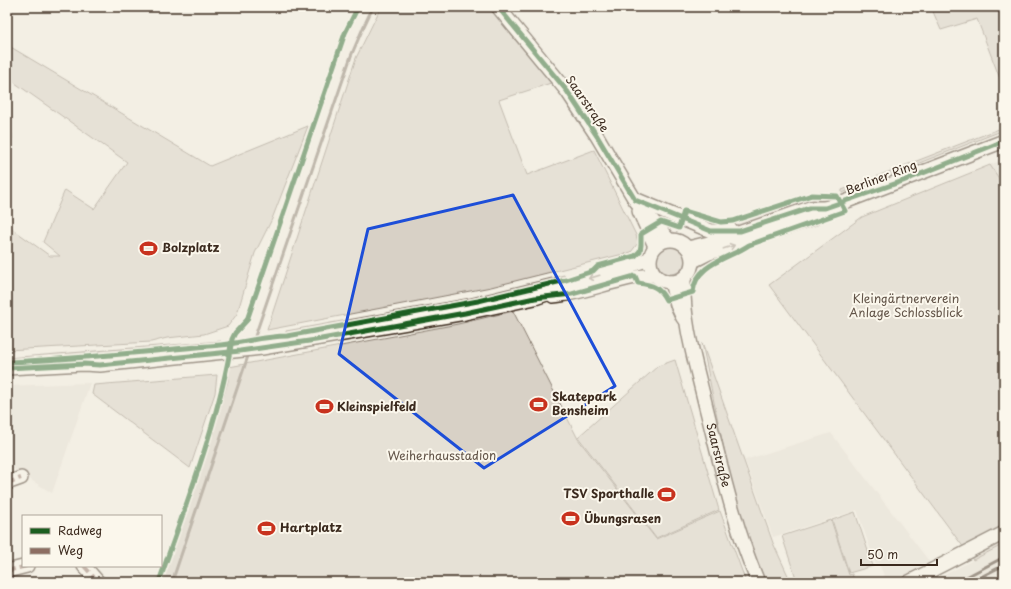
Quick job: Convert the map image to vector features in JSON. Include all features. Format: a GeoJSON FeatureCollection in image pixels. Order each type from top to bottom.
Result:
{"type":"FeatureCollection","features":[{"type":"Feature","properties":{"kind":"street","name":"Saarstraße"},"geometry":{"type":"LineString","coordinates":[[498,7],[567,91],[597,136],[635,200],[668,239]]}},
{"type":"Feature","properties":{"kind":"street","name":"Berliner Ring"},"geometry":{"type":"LineString","coordinates":[[693,261],[709,253],[814,218],[826,208],[1004,141]]}},
{"type":"Feature","properties":{"kind":"street","name":"Saarstraße"},"geometry":{"type":"LineString","coordinates":[[635,200],[644,225],[655,246]]}},
{"type":"Feature","properties":{"kind":"street"},"geometry":{"type":"LineString","coordinates":[[635,200],[711,231],[740,231]]}},
{"type":"Feature","properties":{"kind":"street","name":"Berliner Ring"},"geometry":{"type":"LineString","coordinates":[[688,248],[713,242],[740,231],[810,208],[826,208]]}},
{"type":"Feature","properties":{"kind":"street"},"geometry":{"type":"LineString","coordinates":[[668,239],[682,242],[688,248],[693,261],[684,278],[671,282],[664,281],[655,275],[650,267],[650,259],[655,246],[668,239]]}},
{"type":"Feature","properties":{"kind":"street"},"geometry":{"type":"LineString","coordinates":[[535,298],[650,259]]}},
{"type":"Feature","properties":{"kind":"street"},"geometry":{"type":"LineString","coordinates":[[7,368],[84,364],[100,365],[262,348],[465,313],[535,298],[572,294],[635,276],[655,275]]}},
{"type":"Feature","properties":{"kind":"street","name":"Saarstraße"},"geometry":{"type":"LineString","coordinates":[[684,278],[686,325]]}},
{"type":"Feature","properties":{"kind":"street","name":"Saarstraße"},"geometry":{"type":"LineString","coordinates":[[671,282],[677,305],[686,325],[724,480],[749,561],[758,582]]}},
{"type":"Feature","properties":{"kind":"street"},"geometry":{"type":"LineString","coordinates":[[7,483],[21,478]]}},
{"type":"Feature","properties":{"kind":"street"},"geometry":{"type":"LineString","coordinates":[[909,582],[1004,533]]}},
{"type":"Feature","properties":{"kind":"street"},"geometry":{"type":"LineString","coordinates":[[7,571],[24,567]]}},
{"type":"Feature","properties":{"kind":"street"},"geometry":{"type":"LineString","coordinates":[[85,567],[98,582]]}},
{"type":"Feature","properties":{"kind":"highlighted area"},"geometry":{"type":"Polygon","coordinates":[[[513,195],[615,386],[484,468],[339,354],[368,229],[513,195]]]}},
{"type":"Feature","properties":{"kind":"shaded area"},"geometry":{"type":"Polygon","coordinates":[[[1004,159],[1004,186],[990,165],[1004,159]]]}},
{"type":"Feature","properties":{"kind":"shaded area"},"geometry":{"type":"Polygon","coordinates":[[[90,383],[52,493],[7,465],[7,386],[90,383]]]}},
{"type":"Feature","properties":{"kind":"shaded area"},"geometry":{"type":"Polygon","coordinates":[[[831,433],[935,569],[909,582],[887,582],[879,564],[876,565],[857,510],[773,537],[745,460],[831,433]]]}},
{"type":"Feature","properties":{"kind":"shaded area"},"geometry":{"type":"Polygon","coordinates":[[[1004,544],[1004,572],[984,582],[931,582],[1004,544]]]}},
{"type":"Feature","properties":{"kind":"green space"},"geometry":{"type":"Polygon","coordinates":[[[381,7],[494,7],[557,81],[499,100],[527,175],[594,150],[636,235],[638,243],[631,252],[491,287],[267,330],[356,58],[381,7]]]}},
{"type":"Feature","properties":{"kind":"green space"},"geometry":{"type":"Polygon","coordinates":[[[931,7],[1004,7],[1004,89],[977,19],[941,30],[931,7]]]}},
{"type":"Feature","properties":{"kind":"green space"},"geometry":{"type":"Polygon","coordinates":[[[9,46],[210,166],[308,126],[272,219],[255,253],[237,314],[228,326],[204,334],[167,338],[151,342],[7,350],[7,225],[50,256],[60,256],[43,242],[65,190],[94,209],[127,162],[8,78],[9,46]]]}},
{"type":"Feature","properties":{"kind":"green space"},"geometry":{"type":"Polygon","coordinates":[[[1004,127],[1004,130],[842,193],[842,190],[1004,127]]]}},
{"type":"Feature","properties":{"kind":"green space","name":"Kleingärtnerverein Anlage Schlossblick"},"geometry":{"type":"Polygon","coordinates":[[[990,165],[1004,186],[1004,544],[973,560],[769,285],[862,217],[990,165]]]}},
{"type":"Feature","properties":{"kind":"green space"},"geometry":{"type":"Polygon","coordinates":[[[824,197],[829,199],[807,203],[728,229],[715,227],[691,216],[714,224],[727,226],[791,205],[824,197]]]}},
{"type":"Feature","properties":{"kind":"green space"},"geometry":{"type":"Polygon","coordinates":[[[671,246],[681,250],[685,260],[681,270],[671,274],[661,270],[657,260],[661,250],[671,246]]]}},
{"type":"Feature","properties":{"kind":"green space"},"geometry":{"type":"Polygon","coordinates":[[[564,275],[565,279],[470,302],[286,335],[286,331],[470,298],[564,275]]]}},
{"type":"Feature","properties":{"kind":"green space","name":"Weiherhausstadion"},"geometry":{"type":"Polygon","coordinates":[[[513,311],[578,439],[656,539],[720,511],[746,582],[161,582],[221,406],[228,381],[229,367],[458,324],[513,311]]]}},
{"type":"Feature","properties":{"kind":"green space"},"geometry":{"type":"Polygon","coordinates":[[[221,341],[219,344],[133,352],[7,360],[7,358],[221,341]]]}},
{"type":"Feature","properties":{"kind":"green space"},"geometry":{"type":"Polygon","coordinates":[[[702,343],[773,543],[791,582],[766,582],[754,553],[735,494],[702,343]]]}},
{"type":"Feature","properties":{"kind":"green space"},"geometry":{"type":"Polygon","coordinates":[[[675,360],[719,510],[656,538],[578,437],[658,366],[675,360]]]}},
{"type":"Feature","properties":{"kind":"green space"},"geometry":{"type":"Polygon","coordinates":[[[217,375],[215,393],[190,468],[92,394],[94,385],[217,375]]]}},
{"type":"Feature","properties":{"kind":"green space"},"geometry":{"type":"Polygon","coordinates":[[[855,512],[873,566],[849,573],[832,520],[855,512]]]}},
{"type":"Feature","properties":{"kind":"green space"},"geometry":{"type":"Polygon","coordinates":[[[831,520],[849,575],[852,574],[855,582],[797,582],[782,536],[831,520]]]}},
{"type":"Feature","properties":{"kind":"waterway"},"geometry":{"type":"LineString","coordinates":[[252,345],[351,56],[373,7]]}},
{"type":"Feature","properties":{"kind":"waterway"},"geometry":{"type":"LineString","coordinates":[[7,87],[11,138]]}},
{"type":"Feature","properties":{"kind":"waterway"},"geometry":{"type":"LineString","coordinates":[[172,582],[249,353]]}},
{"type":"Feature","properties":{"kind":"railway"},"geometry":{"type":"LineString","coordinates":[[957,582],[1004,557]]}},
{"type":"Feature","properties":{"kind":"railway"},"geometry":{"type":"LineString","coordinates":[[971,582],[1004,565]]}},
{"type":"Feature","properties":{"kind":"marked path"},"geometry":{"type":"LineString","coordinates":[[7,483],[21,478]]}},
{"type":"Feature","properties":{"kind":"marked path"},"geometry":{"type":"LineString","coordinates":[[7,571],[23,567]]}},
{"type":"Feature","properties":{"kind":"marked path"},"geometry":{"type":"LineString","coordinates":[[85,567],[98,582]]}},
{"type":"Feature","properties":{"kind":"cycle path"},"geometry":{"type":"LineString","coordinates":[[159,582],[201,462],[219,401],[232,339],[235,333],[247,320],[345,33],[358,7]]}},
{"type":"Feature","properties":{"kind":"cycle path"},"geometry":{"type":"LineString","coordinates":[[498,7],[567,91],[597,136],[635,200],[711,231],[740,231],[810,208],[825,208],[903,181],[1004,141]]}},
{"type":"Feature","properties":{"kind":"cycle path"},"geometry":{"type":"LineString","coordinates":[[7,362],[87,357],[229,344],[270,337],[287,336],[478,301],[566,280],[593,271],[598,266],[635,256],[640,251],[641,234],[661,222],[679,228],[684,211],[721,222],[733,221],[812,195],[837,196],[845,211],[749,245],[707,268],[700,274],[695,282],[693,292],[666,300],[658,289],[638,283],[635,276],[572,294],[535,298],[465,313],[316,340],[240,351],[100,365],[84,364],[7,368]]}},
{"type":"Feature","properties":{"kind":"place","name":"Bolzplatz"},"geometry":{"type":"Point","coordinates":[149,248]}},
{"type":"Feature","properties":{"kind":"place","name":"Skatepark Bensheim"},"geometry":{"type":"Point","coordinates":[539,404]}},
{"type":"Feature","properties":{"kind":"place","name":"Kleinspielfeld"},"geometry":{"type":"Point","coordinates":[324,407]}},
{"type":"Feature","properties":{"kind":"place","name":"TSV Sporthalle"},"geometry":{"type":"Point","coordinates":[667,494]}},
{"type":"Feature","properties":{"kind":"place","name":"Übungsrasen"},"geometry":{"type":"Point","coordinates":[571,519]}},
{"type":"Feature","properties":{"kind":"place","name":"Hartplatz"},"geometry":{"type":"Point","coordinates":[267,528]}}]}
